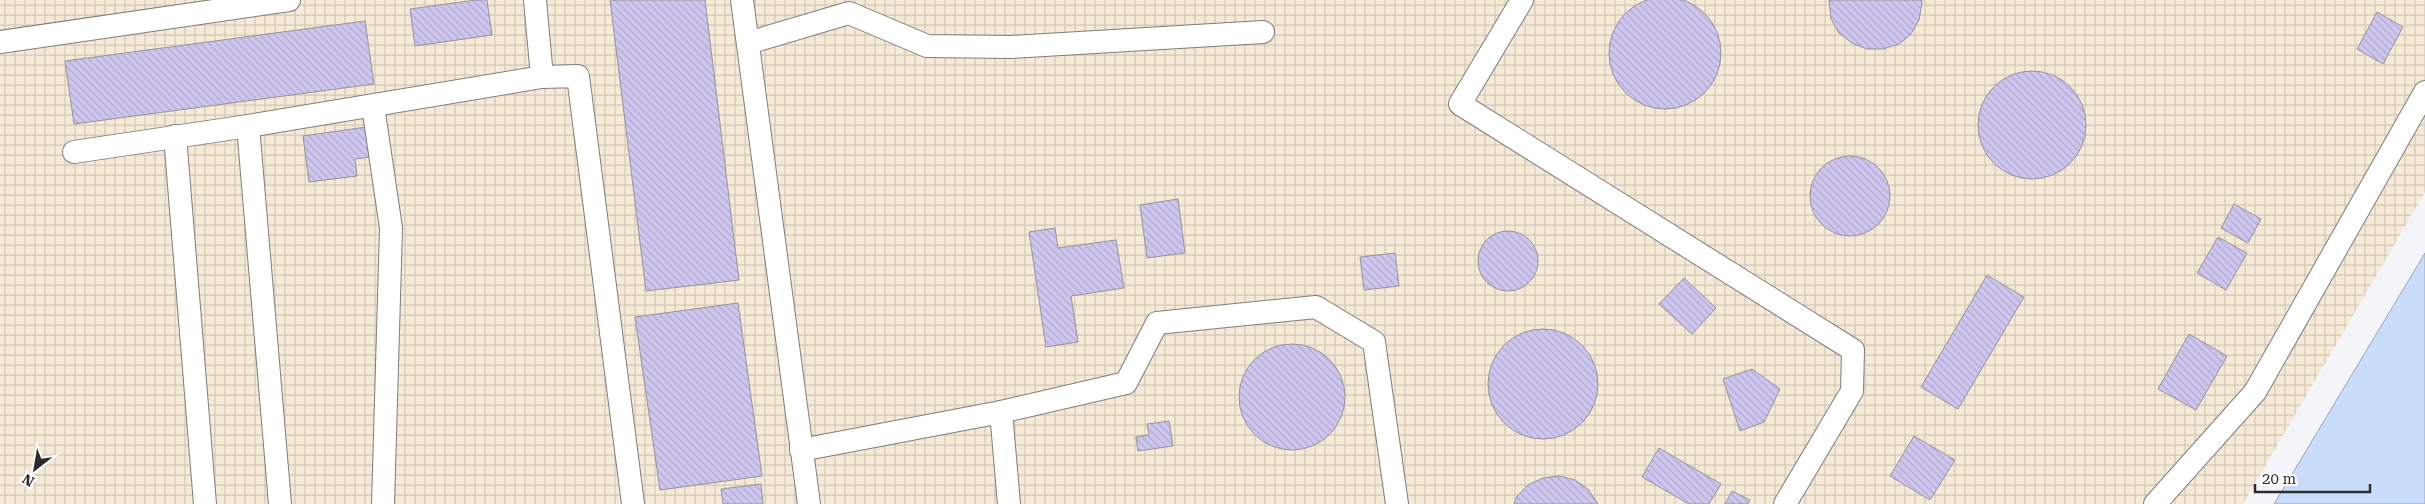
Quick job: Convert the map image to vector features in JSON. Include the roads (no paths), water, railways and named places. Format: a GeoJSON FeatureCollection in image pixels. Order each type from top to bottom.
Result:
{"type":"FeatureCollection","features":[{"type":"Feature","properties":{"kind":"lane"},"geometry":{"type":"LineString","coordinates":[[0,42],[288,0]]}},
{"type":"Feature","properties":{"kind":"lane"},"geometry":{"type":"LineString","coordinates":[[535,0],[542,77]]}},
{"type":"Feature","properties":{"kind":"lane"},"geometry":{"type":"LineString","coordinates":[[742,0],[808,504]]}},
{"type":"Feature","properties":{"kind":"lane"},"geometry":{"type":"LineString","coordinates":[[1522,0],[1460,104],[1853,350],[1852,391],[1785,504]]}},
{"type":"Feature","properties":{"kind":"lane"},"geometry":{"type":"LineString","coordinates":[[748,43],[849,13],[927,46],[1011,47],[1263,32]]}},
{"type":"Feature","properties":{"kind":"lane"},"geometry":{"type":"LineString","coordinates":[[74,152],[373,106],[542,77],[578,76],[633,504]]}},
{"type":"Feature","properties":{"kind":"lane"},"geometry":{"type":"LineString","coordinates":[[2155,504],[2255,392],[2425,92]]}},
{"type":"Feature","properties":{"kind":"lane"},"geometry":{"type":"LineString","coordinates":[[373,106],[391,228],[383,504]]}},
{"type":"Feature","properties":{"kind":"lane"},"geometry":{"type":"LineString","coordinates":[[248,126],[280,504]]}},
{"type":"Feature","properties":{"kind":"lane"},"geometry":{"type":"LineString","coordinates":[[175,136],[205,504]]}},
{"type":"Feature","properties":{"kind":"lane"},"geometry":{"type":"LineString","coordinates":[[801,450],[1001,412],[1126,384],[1157,323],[1316,308],[1374,342],[1397,504]]}},
{"type":"Feature","properties":{"kind":"lane"},"geometry":{"type":"LineString","coordinates":[[1001,412],[1009,504]]}},
{"type":"Feature","properties":{"kind":"water"},"geometry":{"type":"Polygon","coordinates":[[[2425,253],[2425,504],[2274,504],[2425,253]]]}}]}
